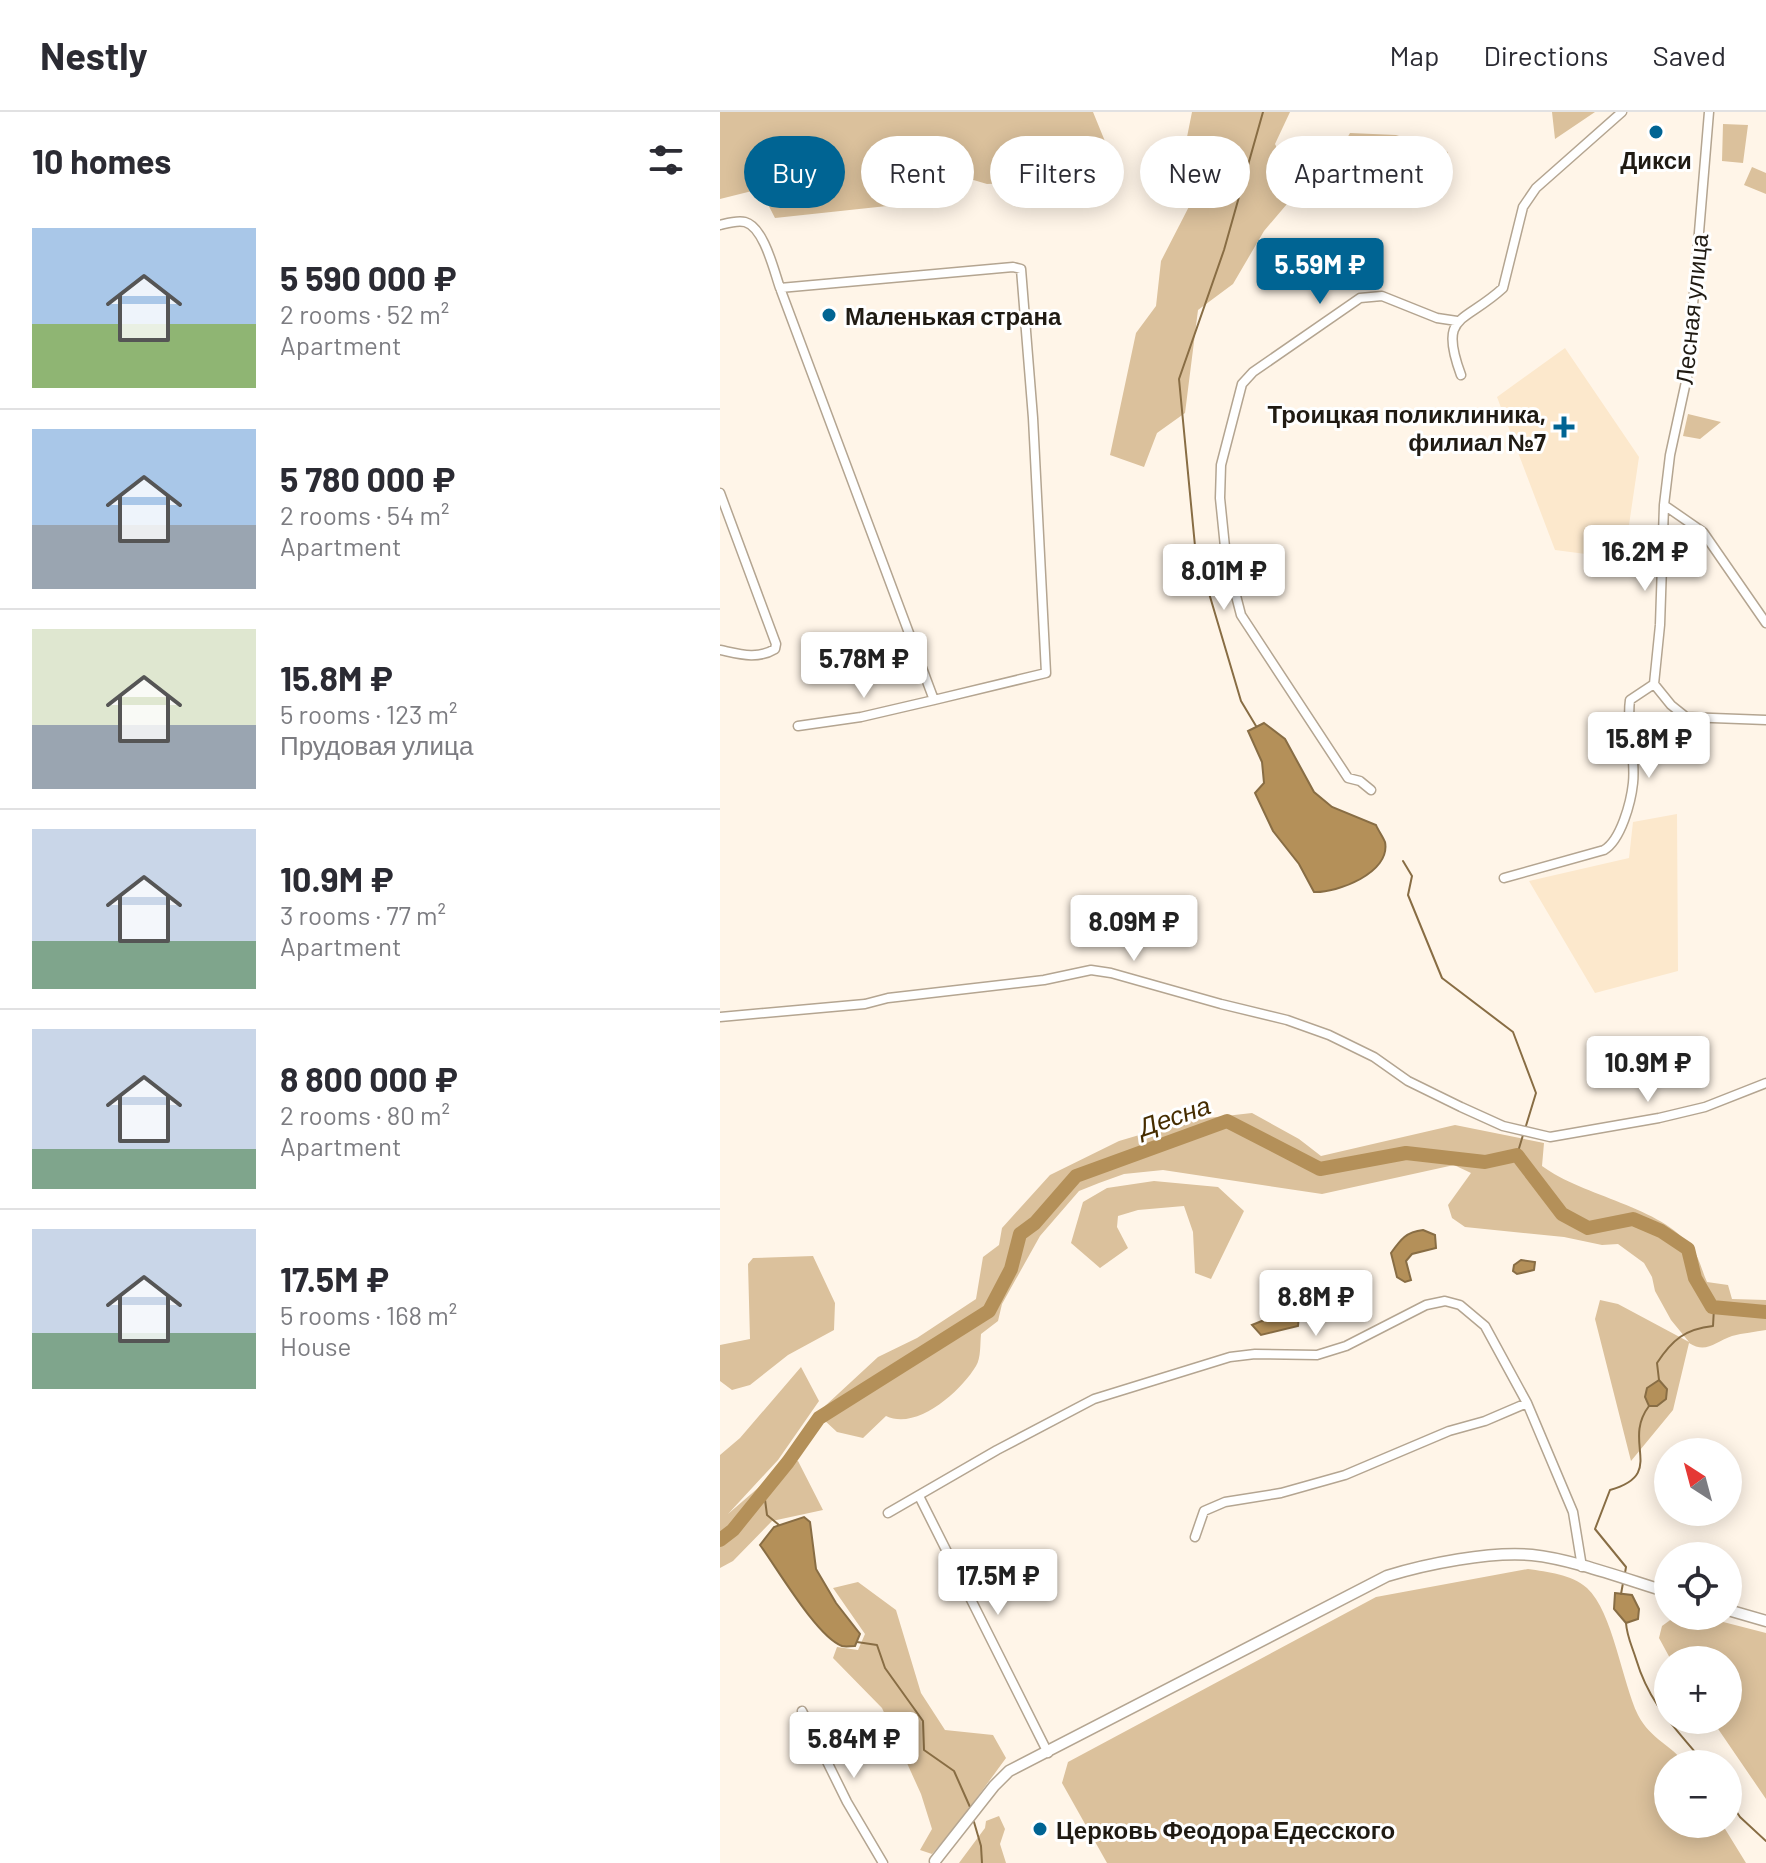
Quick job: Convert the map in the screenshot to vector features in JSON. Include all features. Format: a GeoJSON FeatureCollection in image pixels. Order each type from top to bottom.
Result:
{"type":"FeatureCollection","features":[{"type":"Feature","properties":{"kind":"street"},"geometry":{"type":"LineString","coordinates":[[1461,375],[1450,347],[1452,331],[1457,321],[1503,288],[1523,207],[1536,188],[1622,112]]}},
{"type":"Feature","properties":{"kind":"street","name":"Лесная улица"},"geometry":{"type":"LineString","coordinates":[[1654,684],[1660,625],[1664,505],[1670,455],[1687,377],[1709,112]]}},
{"type":"Feature","properties":{"kind":"street"},"geometry":{"type":"LineString","coordinates":[[720,225],[747,222],[755,227],[761,237],[934,700]]}},
{"type":"Feature","properties":{"kind":"street"},"geometry":{"type":"LineString","coordinates":[[780,288],[1013,267],[1021,269],[1033,418],[1046,673],[861,717],[798,726]]}},
{"type":"Feature","properties":{"kind":"street"},"geometry":{"type":"LineString","coordinates":[[1371,790],[1360,781],[1348,778],[1241,615],[1226,557],[1220,498],[1221,465],[1242,384],[1253,372],[1360,298],[1382,296],[1437,318],[1457,321]]}},
{"type":"Feature","properties":{"kind":"street"},"geometry":{"type":"LineString","coordinates":[[720,493],[776,644],[769,653],[754,656],[720,650]]}},
{"type":"Feature","properties":{"kind":"street"},"geometry":{"type":"LineString","coordinates":[[1664,505],[1703,532],[1766,623]]}},
{"type":"Feature","properties":{"kind":"street"},"geometry":{"type":"LineString","coordinates":[[1504,878],[1611,846],[1622,829],[1633,783],[1628,712],[1630,700],[1654,684],[1671,705],[1686,717],[1766,720]]}},
{"type":"Feature","properties":{"kind":"street"},"geometry":{"type":"LineString","coordinates":[[720,1017],[865,1004],[888,998],[1044,980],[1091,970],[1287,1020],[1329,1035],[1374,1057],[1408,1081],[1503,1126],[1550,1137],[1705,1107],[1766,1083]]}},
{"type":"Feature","properties":{"kind":"street"},"geometry":{"type":"LineString","coordinates":[[888,1513],[1094,1399],[1230,1357],[1255,1354],[1317,1355],[1346,1346],[1426,1305],[1445,1301],[1460,1305],[1485,1326],[1527,1403],[1573,1512],[1582,1567]]}},
{"type":"Feature","properties":{"kind":"street"},"geometry":{"type":"LineString","coordinates":[[1195,1537],[1204,1511],[1225,1502],[1281,1493],[1345,1475],[1449,1431],[1485,1421],[1527,1403]]}},
{"type":"Feature","properties":{"kind":"street"},"geometry":{"type":"LineString","coordinates":[[919,1496],[1048,1753]]}},
{"type":"Feature","properties":{"kind":"street"},"geometry":{"type":"LineString","coordinates":[[934,1862],[1009,1771],[1387,1576],[1416,1567],[1510,1555],[1534,1556],[1654,1588]]}},
{"type":"Feature","properties":{"kind":"street"},"geometry":{"type":"LineString","coordinates":[[970,1597],[1043,1560]]}},
{"type":"Feature","properties":{"kind":"street"},"geometry":{"type":"LineString","coordinates":[[1742,1614],[1766,1621]]}},
{"type":"Feature","properties":{"kind":"street"},"geometry":{"type":"LineString","coordinates":[[802,1711],[847,1802],[883,1863]]}},
{"type":"Feature","properties":{"kind":"shaded area"},"geometry":{"type":"Polygon","coordinates":[[[720,112],[1093,112],[1103,136],[990,136],[990,184],[987,184],[974,180],[974,136],[861,136],[861,208],[868,208],[775,218],[770,208],[845,208],[845,136],[744,136],[744,193],[720,199],[720,112]]]}},
{"type":"Feature","properties":{"kind":"shaded area"},"geometry":{"type":"Polygon","coordinates":[[[1192,112],[1290,112],[1279,136],[1266,136],[1266,208],[1284,208],[1264,231],[1233,284],[1198,310],[1185,413],[1157,433],[1144,467],[1110,455],[1136,333],[1156,306],[1161,261],[1188,208],[1250,208],[1250,136],[1187,136],[1192,112]]]}},
{"type":"Feature","properties":{"kind":"shaded area"},"geometry":{"type":"Polygon","coordinates":[[[1552,112],[1595,112],[1555,139],[1552,112]]]}},
{"type":"Feature","properties":{"kind":"shaded area"},"geometry":{"type":"Polygon","coordinates":[[[1723,124],[1748,125],[1743,163],[1722,161],[1723,124]]]}},
{"type":"Feature","properties":{"kind":"shaded area"},"geometry":{"type":"Polygon","coordinates":[[[1350,133],[1399,136],[1348,136],[1350,133]]]}},
{"type":"Feature","properties":{"kind":"shaded area"},"geometry":{"type":"Polygon","coordinates":[[[1752,167],[1766,173],[1766,194],[1744,185],[1752,167]]]}},
{"type":"Feature","properties":{"kind":"shaded area","name":"Троицкая поликлиника, филиал №7"},"geometry":{"type":"Polygon","coordinates":[[[1565,348],[1639,457],[1624,559],[1555,550],[1497,397],[1565,348]]]}},
{"type":"Feature","properties":{"kind":"shaded area"},"geometry":{"type":"Polygon","coordinates":[[[1688,414],[1721,422],[1700,439],[1683,436],[1688,414]]]}},
{"type":"Feature","properties":{"kind":"shaded area"},"geometry":{"type":"Polygon","coordinates":[[[1264,723],[1285,739],[1314,792],[1332,807],[1376,825],[1385,842],[1385,853],[1371,872],[1348,885],[1314,892],[1299,864],[1273,831],[1255,793],[1264,783],[1262,762],[1248,731],[1264,723]]]}},
{"type":"Feature","properties":{"kind":"shaded area"},"geometry":{"type":"Polygon","coordinates":[[[1677,814],[1678,971],[1595,993],[1529,881],[1629,858],[1633,822],[1677,814]]]}},
{"type":"Feature","properties":{"kind":"shaded area"},"geometry":{"type":"Polygon","coordinates":[[[1252,1113],[1299,1139],[1321,1156],[1455,1125],[1544,1143],[1542,1166],[1559,1177],[1661,1222],[1678,1234],[1694,1252],[1707,1282],[1728,1285],[1732,1299],[1766,1300],[1766,1330],[1732,1336],[1706,1347],[1689,1343],[1673,1410],[1631,1461],[1595,1319],[1600,1300],[1618,1304],[1689,1342],[1671,1320],[1644,1263],[1618,1244],[1602,1245],[1564,1237],[1465,1227],[1452,1218],[1448,1205],[1471,1173],[1454,1165],[1322,1194],[1163,1170],[1124,1174],[1079,1191],[1040,1236],[1002,1304],[998,1321],[981,1334],[976,1366],[960,1386],[937,1406],[911,1418],[886,1416],[863,1438],[837,1432],[823,1419],[825,1406],[878,1357],[917,1338],[976,1299],[983,1257],[999,1245],[1002,1228],[1050,1175],[1119,1141],[1190,1120],[1252,1113]]]}},
{"type":"Feature","properties":{"kind":"shaded area"},"geometry":{"type":"Polygon","coordinates":[[[1154,1181],[1218,1187],[1244,1211],[1211,1279],[1195,1273],[1193,1232],[1184,1206],[1138,1210],[1118,1216],[1117,1227],[1128,1248],[1100,1268],[1071,1243],[1083,1202],[1107,1188],[1154,1181]]]}},
{"type":"Feature","properties":{"kind":"shaded area"},"geometry":{"type":"Polygon","coordinates":[[[1423,1230],[1435,1235],[1436,1248],[1412,1254],[1406,1261],[1411,1280],[1405,1282],[1397,1277],[1391,1253],[1404,1237],[1423,1230]]]}},
{"type":"Feature","properties":{"kind":"shaded area"},"geometry":{"type":"Polygon","coordinates":[[[813,1256],[835,1303],[834,1330],[788,1355],[750,1385],[732,1390],[720,1381],[720,1345],[750,1339],[748,1264],[753,1258],[813,1256]]]}},
{"type":"Feature","properties":{"kind":"shaded area"},"geometry":{"type":"Polygon","coordinates":[[[1521,1260],[1535,1262],[1534,1270],[1517,1274],[1513,1271],[1514,1265],[1521,1260]]]}},
{"type":"Feature","properties":{"kind":"shaded area"},"geometry":{"type":"Polygon","coordinates":[[[1296,1307],[1298,1326],[1261,1335],[1252,1325],[1296,1307]]]}},
{"type":"Feature","properties":{"kind":"shaded area"},"geometry":{"type":"Polygon","coordinates":[[[801,1367],[819,1401],[778,1460],[728,1514],[788,1462],[798,1461],[823,1510],[772,1521],[733,1561],[720,1568],[720,1455],[740,1438],[801,1367]]]}},
{"type":"Feature","properties":{"kind":"shaded area"},"geometry":{"type":"Polygon","coordinates":[[[1659,1380],[1667,1389],[1666,1399],[1657,1406],[1649,1406],[1645,1397],[1647,1388],[1659,1380]]]}},
{"type":"Feature","properties":{"kind":"shaded area"},"geometry":{"type":"Polygon","coordinates":[[[804,1517],[810,1522],[816,1569],[836,1603],[860,1634],[855,1646],[842,1646],[821,1630],[760,1545],[774,1527],[804,1517]]]}},
{"type":"Feature","properties":{"kind":"shaded area"},"geometry":{"type":"Polygon","coordinates":[[[1528,1569],[1559,1574],[1587,1588],[1604,1613],[1638,1715],[1649,1731],[1672,1750],[1654,1750],[1654,1838],[1731,1838],[1746,1863],[1107,1863],[1062,1783],[1068,1762],[1376,1597],[1528,1569]]]}},
{"type":"Feature","properties":{"kind":"shaded area"},"geometry":{"type":"Polygon","coordinates":[[[858,1582],[896,1610],[921,1693],[945,1730],[993,1735],[1006,1758],[932,1854],[920,1850],[932,1829],[921,1794],[882,1708],[833,1658],[837,1647],[858,1650],[865,1634],[833,1588],[858,1582]]]}},
{"type":"Feature","properties":{"kind":"shaded area"},"geometry":{"type":"Polygon","coordinates":[[[1615,1593],[1632,1595],[1639,1609],[1638,1619],[1626,1623],[1614,1609],[1615,1593]]]}},
{"type":"Feature","properties":{"kind":"shaded area"},"geometry":{"type":"Polygon","coordinates":[[[1742,1627],[1766,1633],[1766,1799],[1742,1764],[1742,1750],[1733,1750],[1722,1734],[1742,1734],[1742,1646],[1663,1646],[1659,1638],[1661,1630],[1742,1630],[1742,1627]]]}},
{"type":"Feature","properties":{"kind":"shaded area"},"geometry":{"type":"Polygon","coordinates":[[[999,1816],[1005,1829],[1000,1844],[1006,1863],[959,1863],[985,1828],[986,1821],[999,1816]]]}},
{"type":"Feature","properties":{"kind":"waterway"},"geometry":{"type":"LineString","coordinates":[[1256,726],[1241,701],[1195,546],[1179,379],[1224,250],[1263,112]]}},
{"type":"Feature","properties":{"kind":"waterway"},"geometry":{"type":"LineString","coordinates":[[1403,861],[1412,876],[1408,895],[1442,978],[1513,1032],[1536,1093],[1525,1129]]}},
{"type":"Feature","properties":{"kind":"waterway","name":"Десна"},"geometry":{"type":"LineString","coordinates":[[720,1540],[733,1530],[819,1418],[989,1311],[1011,1269],[1020,1234],[1035,1223],[1076,1176],[1227,1121],[1320,1169],[1406,1153],[1485,1162],[1517,1155],[1562,1214],[1588,1228],[1633,1219],[1661,1231],[1688,1249],[1695,1278],[1712,1307],[1766,1312]]}},
{"type":"Feature","properties":{"kind":"waterway"},"geometry":{"type":"LineString","coordinates":[[1517,1155],[1523,1135]]}},
{"type":"Feature","properties":{"kind":"waterway"},"geometry":{"type":"LineString","coordinates":[[1659,1380],[1657,1363],[1663,1355],[1687,1333],[1713,1326],[1714,1308]]}},
{"type":"Feature","properties":{"kind":"waterway"},"geometry":{"type":"LineString","coordinates":[[1625,1573],[1626,1567],[1595,1529],[1610,1490],[1627,1483],[1640,1466],[1639,1432],[1649,1406]]}},
{"type":"Feature","properties":{"kind":"waterway"},"geometry":{"type":"LineString","coordinates":[[764,1492],[767,1515],[779,1525]]}},
{"type":"Feature","properties":{"kind":"waterway"},"geometry":{"type":"LineString","coordinates":[[1621,1594],[1623,1583]]}},
{"type":"Feature","properties":{"kind":"waterway"},"geometry":{"type":"LineString","coordinates":[[1626,1623],[1649,1690],[1665,1716],[1693,1750]]}},
{"type":"Feature","properties":{"kind":"waterway"},"geometry":{"type":"LineString","coordinates":[[857,1642],[877,1645],[885,1668],[923,1721],[924,1750],[954,1771],[970,1807]]}},
{"type":"Feature","properties":{"kind":"waterway"},"geometry":{"type":"LineString","coordinates":[[1742,1819],[1766,1841]]}},
{"type":"Feature","properties":{"kind":"waterway"},"geometry":{"type":"LineString","coordinates":[[974,1822],[982,1863]]}},
{"type":"Feature","properties":{"kind":"place","name":"Дикси"},"geometry":{"type":"Point","coordinates":[1656,132]}},
{"type":"Feature","properties":{"kind":"place","name":"Маленькая страна"},"geometry":{"type":"Point","coordinates":[829,315]}},
{"type":"Feature","properties":{"kind":"place","name":"Троицкая поликлиника, филиал №7"},"geometry":{"type":"Point","coordinates":[1564,427]}},
{"type":"Feature","properties":{"kind":"place","name":"Церковь Феодора Едесского"},"geometry":{"type":"Point","coordinates":[1040,1829]}}]}
